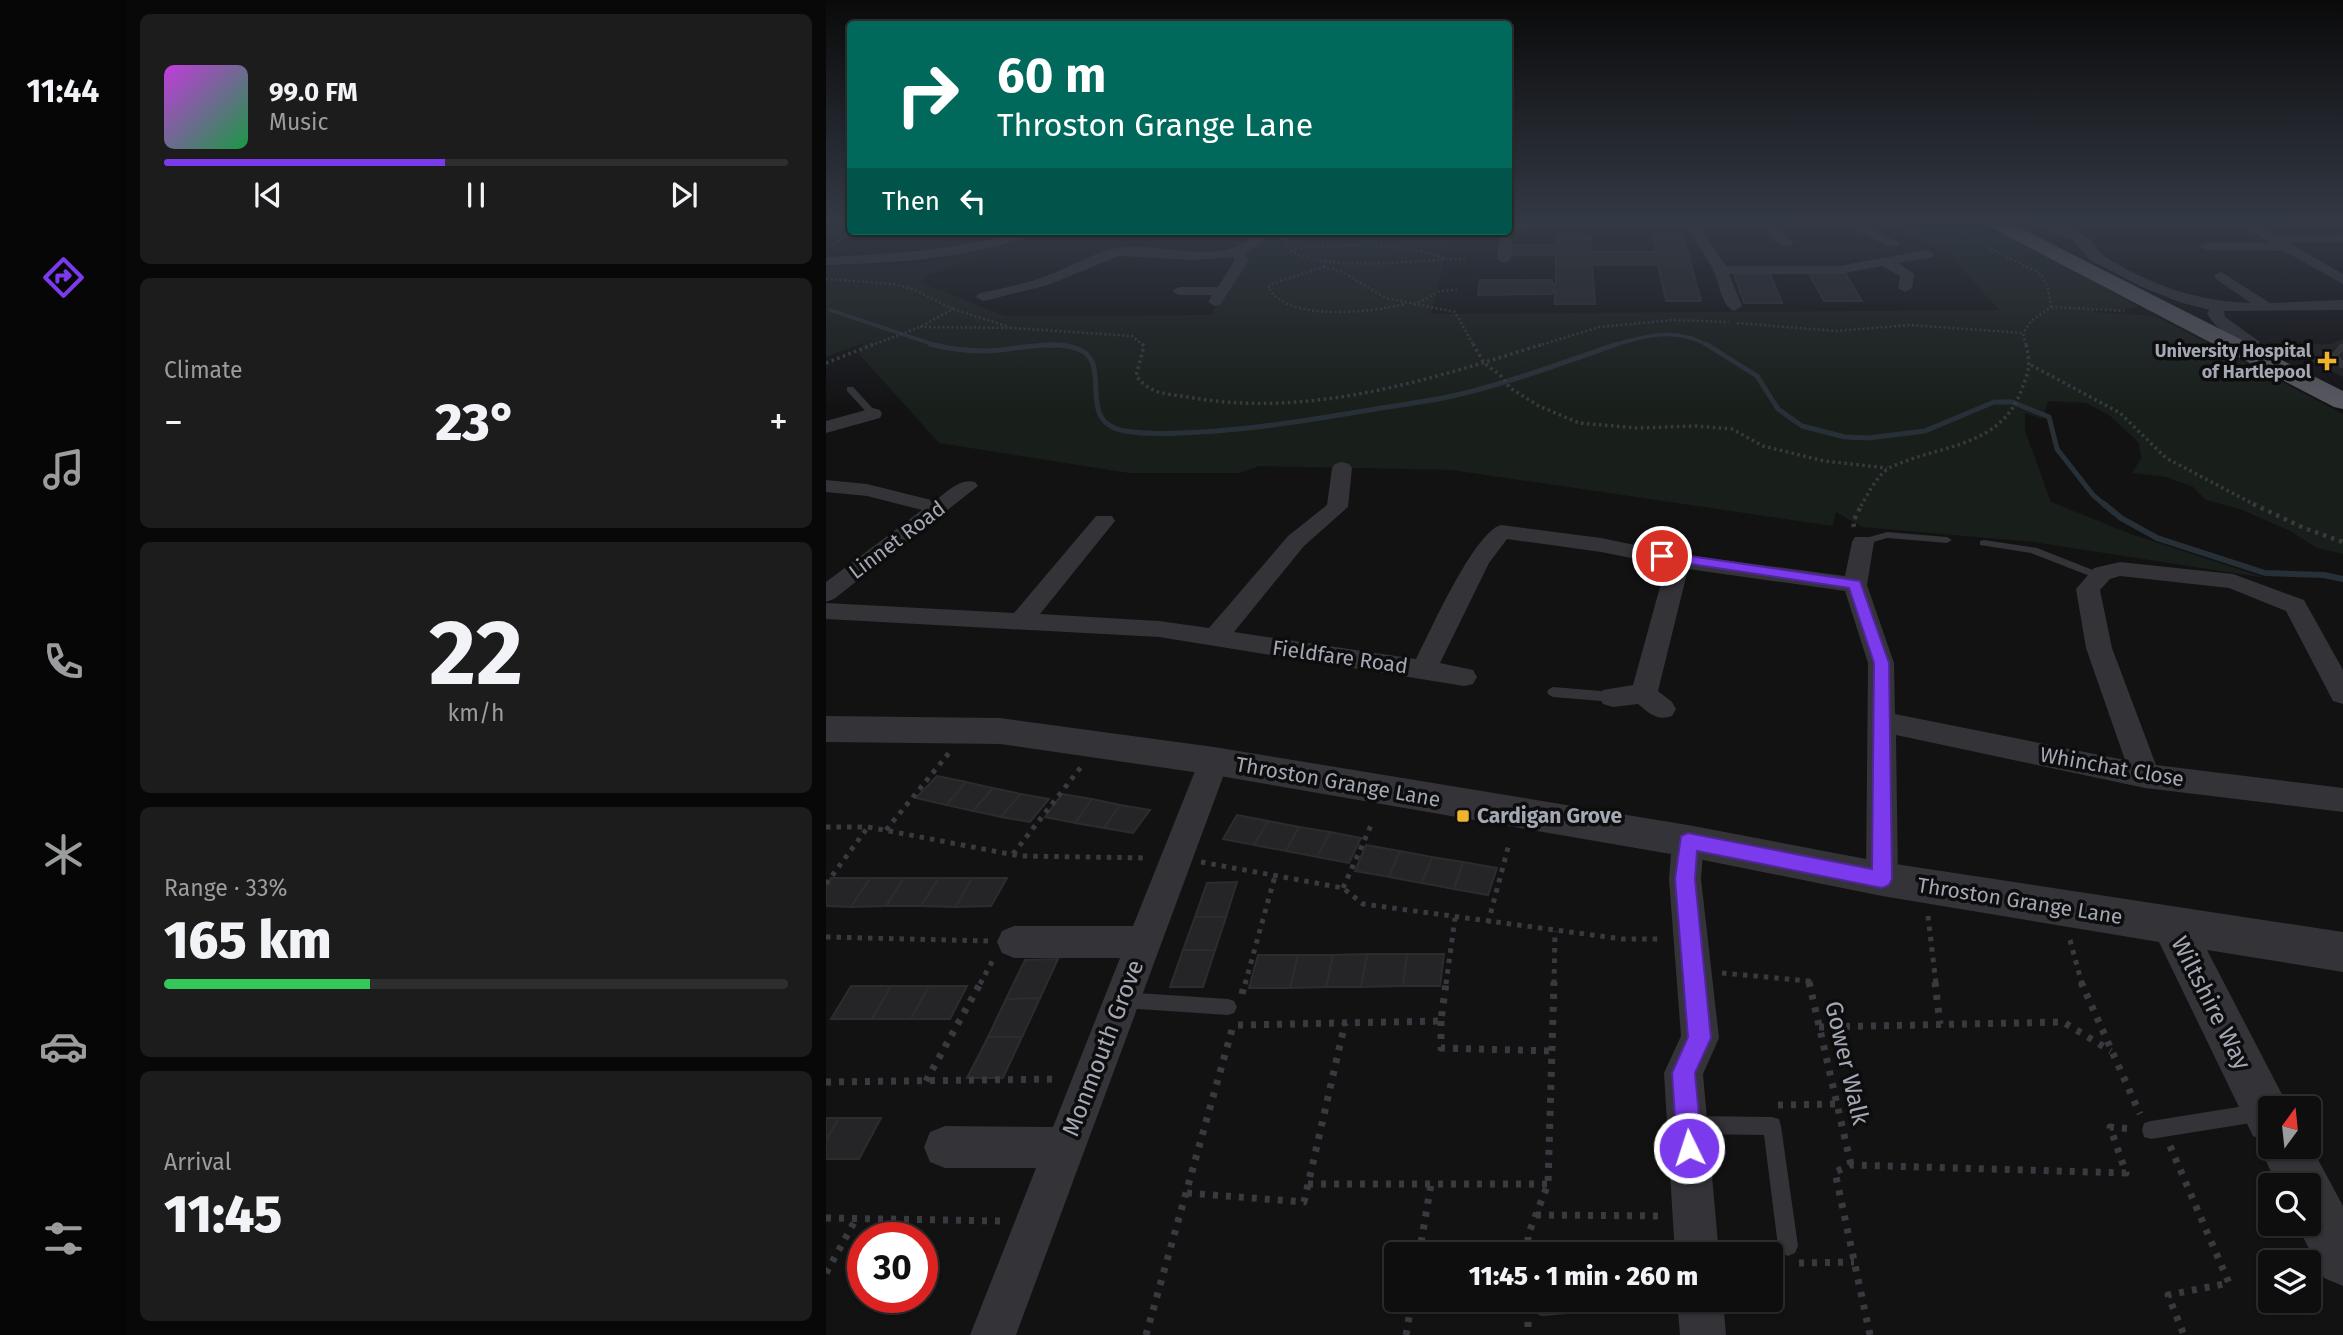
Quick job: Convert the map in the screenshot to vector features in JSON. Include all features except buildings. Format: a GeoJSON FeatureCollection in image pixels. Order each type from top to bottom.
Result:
{"type":"FeatureCollection","features":[{"type":"Feature","properties":{"kind":"highway"},"geometry":{"type":"LineString","coordinates":[[2117,285],[2343,401]]}},
{"type":"Feature","properties":{"kind":"highway"},"geometry":{"type":"LineString","coordinates":[[2139,285],[2343,387]]}},
{"type":"Feature","properties":{"kind":"street"},"geometry":{"type":"LineString","coordinates":[[983,297],[1012,296],[1036,285]]}},
{"type":"Feature","properties":{"kind":"street"},"geometry":{"type":"LineString","coordinates":[[1179,291],[1219,297],[1226,285]]}},
{"type":"Feature","properties":{"kind":"street"},"geometry":{"type":"LineString","coordinates":[[1726,285],[1734,306]]}},
{"type":"Feature","properties":{"kind":"street"},"geometry":{"type":"LineString","coordinates":[[2153,285],[2179,298],[2220,307],[2343,304]]}},
{"type":"Feature","properties":{"kind":"street"},"geometry":{"type":"LineString","coordinates":[[2234,285],[2264,306]]}},
{"type":"Feature","properties":{"kind":"street"},"geometry":{"type":"LineString","coordinates":[[2220,307],[2215,313],[2218,320],[2252,342]]}},
{"type":"Feature","properties":{"kind":"street"},"geometry":{"type":"LineString","coordinates":[[826,427],[873,414]]}},
{"type":"Feature","properties":{"kind":"street"},"geometry":{"type":"LineString","coordinates":[[1214,639],[1296,541],[1336,507],[1342,468]]}},
{"type":"Feature","properties":{"kind":"street"},"geometry":{"type":"LineString","coordinates":[[826,486],[867,490],[938,508]]}},
{"type":"Feature","properties":{"kind":"street","name":"Linnet Road"},"geometry":{"type":"LineString","coordinates":[[826,594],[968,486]]}},
{"type":"Feature","properties":{"kind":"street"},"geometry":{"type":"LineString","coordinates":[[1020,622],[1104,521]]}},
{"type":"Feature","properties":{"kind":"street","name":"Fieldfare Road"},"geometry":{"type":"LineString","coordinates":[[826,611],[1159,629],[1424,670],[1478,562],[1506,521],[1679,561],[1855,585]]}},
{"type":"Feature","properties":{"kind":"street"},"geometry":{"type":"LineString","coordinates":[[1863,542],[1855,585],[1881,663],[1882,879]]}},
{"type":"Feature","properties":{"kind":"street"},"geometry":{"type":"LineString","coordinates":[[1613,697],[1653,702],[1679,561]]}},
{"type":"Feature","properties":{"kind":"street"},"geometry":{"type":"LineString","coordinates":[[2145,776],[2099,649],[2088,589],[2099,576],[2120,569],[2233,581],[2295,606],[2340,682]]}},
{"type":"Feature","properties":{"kind":"street"},"geometry":{"type":"LineString","coordinates":[[1424,670],[1464,677]]}},
{"type":"Feature","properties":{"kind":"street","name":"Whinchat Close"},"geometry":{"type":"LineString","coordinates":[[1883,722],[2145,776],[2343,800]]}},
{"type":"Feature","properties":{"kind":"street","name":"Throston Grange Lane"},"geometry":{"type":"LineString","coordinates":[[830,734],[1000,732],[1214,761],[1688,841],[1882,879],[2343,952]]}},
{"type":"Feature","properties":{"kind":"street","name":"Monmouth Grove"},"geometry":{"type":"LineString","coordinates":[[993,1335],[1214,761]]}},
{"type":"Feature","properties":{"kind":"street"},"geometry":{"type":"LineString","coordinates":[[1688,841],[1685,879],[1700,1038],[1684,1073],[1696,1242]]}},
{"type":"Feature","properties":{"kind":"street","name":"Wiltshire Way"},"geometry":{"type":"LineString","coordinates":[[2172,925],[2258,1096]]}},
{"type":"Feature","properties":{"kind":"street"},"geometry":{"type":"LineString","coordinates":[[1008,942],[1144,942]]}},
{"type":"Feature","properties":{"kind":"street"},"geometry":{"type":"LineString","coordinates":[[945,1147],[1065,1148]]}},
{"type":"Feature","properties":{"kind":"street"},"geometry":{"type":"LineString","coordinates":[[2321,1218],[2343,1259]]}},
{"type":"Feature","properties":{"kind":"street"},"geometry":{"type":"LineString","coordinates":[[1701,1312],[1703,1335]]}},
{"type":"Feature","properties":{"kind":"lane"},"geometry":{"type":"LineString","coordinates":[[2343,346],[2339,347],[2335,355],[2343,366]]}},
{"type":"Feature","properties":{"kind":"lane"},"geometry":{"type":"LineString","coordinates":[[850,389],[873,414]]}},
{"type":"Feature","properties":{"kind":"lane"},"geometry":{"type":"LineString","coordinates":[[1863,542],[1887,535],[1947,540]]}},
{"type":"Feature","properties":{"kind":"lane"},"geometry":{"type":"LineString","coordinates":[[1984,543],[2033,550],[2099,576]]}},
{"type":"Feature","properties":{"kind":"lane"},"geometry":{"type":"LineString","coordinates":[[1553,692],[1613,697]]}},
{"type":"Feature","properties":{"kind":"lane"},"geometry":{"type":"LineString","coordinates":[[1122,1000],[1235,1006]]}},
{"type":"Feature","properties":{"kind":"lane"},"geometry":{"type":"LineString","coordinates":[[1688,1125],[1772,1126],[1786,1254]]}},
{"type":"Feature","properties":{"kind":"lane"},"geometry":{"type":"LineString","coordinates":[[2153,1130],[2258,1126]]}},
{"type":"Feature","properties":{"kind":"path"},"geometry":{"type":"LineString","coordinates":[[897,285],[913,289],[953,309],[1013,328]]}},
{"type":"Feature","properties":{"kind":"path"},"geometry":{"type":"LineString","coordinates":[[1270,285],[1268,287],[1270,295],[1280,303],[1314,310],[1362,310],[1406,304]]}},
{"type":"Feature","properties":{"kind":"path"},"geometry":{"type":"LineString","coordinates":[[1361,285],[1413,306],[1455,312],[1484,363],[1500,375],[1510,388],[1539,406],[1580,423],[1638,428],[1696,426],[1732,429],[1763,446],[1824,461],[1888,468],[1951,449],[1994,430],[2017,403],[2031,365],[2023,333],[2031,321],[2051,307],[2129,311]]}},
{"type":"Feature","properties":{"kind":"path"},"geometry":{"type":"LineString","coordinates":[[2046,285],[2051,307]]}},
{"type":"Feature","properties":{"kind":"path"},"geometry":{"type":"LineString","coordinates":[[1413,306],[1440,291],[1457,290]]}},
{"type":"Feature","properties":{"kind":"path"},"geometry":{"type":"LineString","coordinates":[[826,363],[920,327],[953,309]]}},
{"type":"Feature","properties":{"kind":"path"},"geometry":{"type":"LineString","coordinates":[[920,327],[1013,328],[1132,336],[1144,346],[1136,376],[1147,390],[1213,402],[1295,403],[1368,393],[1484,363],[1599,327],[1672,320],[1835,331],[1910,325],[2023,333]]}},
{"type":"Feature","properties":{"kind":"path"},"geometry":{"type":"LineString","coordinates":[[2031,365],[2120,413],[2166,458],[2214,485],[2304,528],[2343,542]]}},
{"type":"Feature","properties":{"kind":"path"},"geometry":{"type":"LineString","coordinates":[[1863,542],[1853,522],[1868,493],[1888,468]]}},
{"type":"Feature","properties":{"kind":"path"},"geometry":{"type":"LineString","coordinates":[[886,830],[967,731]]}},
{"type":"Feature","properties":{"kind":"path"},"geometry":{"type":"LineString","coordinates":[[1013,854],[1099,745]]}},
{"type":"Feature","properties":{"kind":"path"},"geometry":{"type":"LineString","coordinates":[[1343,888],[1374,821]]}},
{"type":"Feature","properties":{"kind":"path"},"geometry":{"type":"LineString","coordinates":[[826,827],[868,827],[1013,854],[1177,858],[1343,888],[1363,904],[1622,939],[1691,939]]}},
{"type":"Feature","properties":{"kind":"path"},"geometry":{"type":"LineString","coordinates":[[826,884],[868,827]]}},
{"type":"Feature","properties":{"kind":"path"},"geometry":{"type":"LineString","coordinates":[[1488,923],[1509,844]]}},
{"type":"Feature","properties":{"kind":"path"},"geometry":{"type":"LineString","coordinates":[[1146,1335],[1233,1025],[1235,1006],[1275,876]]}},
{"type":"Feature","properties":{"kind":"path"},"geometry":{"type":"LineString","coordinates":[[1928,916],[1940,1024]]}},
{"type":"Feature","properties":{"kind":"path"},"geometry":{"type":"LineString","coordinates":[[1455,918],[1441,1021],[1441,1048],[1552,1051]]}},
{"type":"Feature","properties":{"kind":"path"},"geometry":{"type":"LineString","coordinates":[[1528,1242],[1528,1235],[1548,1184],[1555,931]]}},
{"type":"Feature","properties":{"kind":"path"},"geometry":{"type":"LineString","coordinates":[[826,937],[1008,942],[926,1081]]}},
{"type":"Feature","properties":{"kind":"path"},"geometry":{"type":"LineString","coordinates":[[2070,940],[2079,978],[2111,1051],[2228,1283],[2168,1295],[2184,1335]]}},
{"type":"Feature","properties":{"kind":"path","name":"Gower Walk"},"geometry":{"type":"LineString","coordinates":[[1714,972],[1809,981],[1851,1165]]}},
{"type":"Feature","properties":{"kind":"path"},"geometry":{"type":"LineString","coordinates":[[1233,1025],[1441,1021]]}},
{"type":"Feature","properties":{"kind":"path"},"geometry":{"type":"LineString","coordinates":[[1819,1027],[2063,1022],[2111,1051]]}},
{"type":"Feature","properties":{"kind":"path"},"geometry":{"type":"LineString","coordinates":[[1187,1193],[1304,1202],[1345,1023]]}},
{"type":"Feature","properties":{"kind":"path"},"geometry":{"type":"LineString","coordinates":[[826,1082],[1091,1079]]}},
{"type":"Feature","properties":{"kind":"path"},"geometry":{"type":"LineString","coordinates":[[1870,1335],[1835,1172],[1851,1165],[2126,1173],[2110,1127],[2153,1130]]}},
{"type":"Feature","properties":{"kind":"path"},"geometry":{"type":"LineString","coordinates":[[1308,1184],[1548,1184]]}},
{"type":"Feature","properties":{"kind":"path"},"geometry":{"type":"LineString","coordinates":[[1421,1242],[1431,1184]]}},
{"type":"Feature","properties":{"kind":"path"},"geometry":{"type":"LineString","coordinates":[[1536,1215],[1694,1217]]}},
{"type":"Feature","properties":{"kind":"path"},"geometry":{"type":"LineString","coordinates":[[826,1218],[1037,1221]]}},
{"type":"Feature","properties":{"kind":"path"},"geometry":{"type":"LineString","coordinates":[[826,1272],[856,1219]]}},
{"type":"Feature","properties":{"kind":"path"},"geometry":{"type":"LineString","coordinates":[[1786,1254],[1854,1262]]}},
{"type":"Feature","properties":{"kind":"path"},"geometry":{"type":"LineString","coordinates":[[1406,1335],[1410,1312]]}},
{"type":"Feature","properties":{"kind":"shaded area"},"geometry":{"type":"Polygon","coordinates":[[[826,285],[928,285],[1005,316],[1211,315],[1228,285],[1438,285],[1431,314],[1999,310],[1977,285],[2100,285],[2139,307],[2118,311],[2096,309],[2094,312],[2155,316],[2343,414],[2343,554],[2317,548],[2290,531],[2240,509],[2206,500],[2193,487],[2166,477],[2132,473],[2141,458],[2139,443],[2110,416],[2086,403],[2048,401],[2042,419],[2025,413],[2025,431],[2051,502],[2131,534],[2266,578],[2033,542],[1862,527],[1836,512],[1833,526],[1452,470],[1259,466],[1240,473],[1129,473],[939,443],[858,353],[864,343],[826,357],[826,285]]]}},
{"type":"Feature","properties":{"kind":"shaded area","name":"University Hospital of Hartlepool"},"geometry":{"type":"Polygon","coordinates":[[[2343,339],[2343,377],[2279,345],[2332,344],[2343,339]]]}},
{"type":"Feature","properties":{"kind":"waterway"},"geometry":{"type":"LineString","coordinates":[[830,310],[935,345]]}},
{"type":"Feature","properties":{"kind":"waterway"},"geometry":{"type":"LineString","coordinates":[[1612,346],[1661,335],[1685,336],[1709,346]]}},
{"type":"Feature","properties":{"kind":"waterway"},"geometry":{"type":"LineString","coordinates":[[930,344],[935,345]]}},
{"type":"Feature","properties":{"kind":"waterway"},"geometry":{"type":"LineString","coordinates":[[935,345],[981,351],[1045,345],[1078,349],[1089,356],[1094,366],[1097,405],[1101,416],[1110,425],[1139,433],[1173,433],[1273,425],[1443,398],[1520,377],[1617,344]]}},
{"type":"Feature","properties":{"kind":"waterway"},"geometry":{"type":"LineString","coordinates":[[1706,344],[1757,376],[1778,409],[1802,426],[1845,437],[1868,438],[1925,431],[1994,402],[2012,402],[2049,417],[2057,449],[2093,495],[2106,506]]}},
{"type":"Feature","properties":{"kind":"waterway"},"geometry":{"type":"LineString","coordinates":[[1049,346],[1054,346]]}},
{"type":"Feature","properties":{"kind":"waterway"},"geometry":{"type":"LineString","coordinates":[[2104,504],[2121,518],[2157,538],[2265,573],[2324,575],[2343,579]]}},
{"type":"Feature","properties":{"kind":"place","name":"University Hospital of Hartlepool"},"geometry":{"type":"Point","coordinates":[2327,361]}},
{"type":"Feature","properties":{"kind":"place","name":"Cardigan Grove"},"geometry":{"type":"Point","coordinates":[1463,816]}},
{"type":"Feature","properties":{"kind":"route"},"geometry":{"type":"LineString","coordinates":[[1662,556],[1679,561],[1855,585],[1881,663],[1882,879],[1688,841],[1685,879],[1700,1038],[1684,1073],[1689,1148]]}}]}
